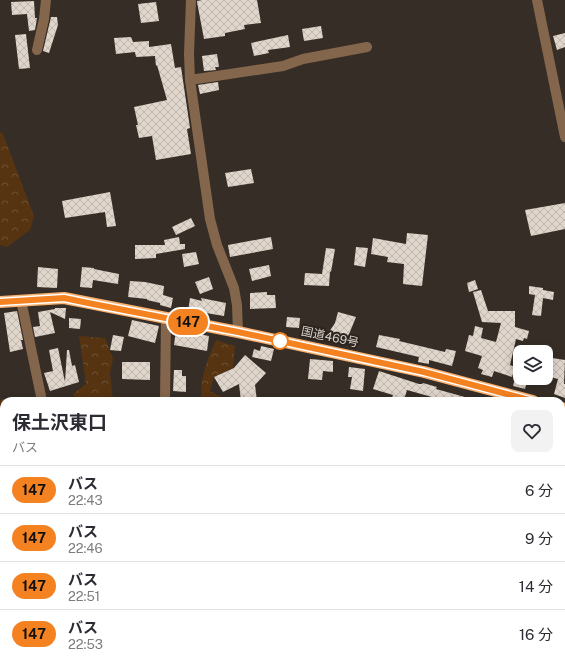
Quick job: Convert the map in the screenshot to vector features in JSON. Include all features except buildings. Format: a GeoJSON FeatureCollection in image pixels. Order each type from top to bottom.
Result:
{"type":"FeatureCollection","features":[{"type":"Feature","properties":{"kind":"highway","name":"国道469号"},"geometry":{"type":"LineString","coordinates":[[0,302],[64,298],[166,317],[424,372],[510,397]]}},
{"type":"Feature","properties":{"kind":"street"},"geometry":{"type":"LineString","coordinates":[[37,50],[44,19],[46,0]]}},
{"type":"Feature","properties":{"kind":"street"},"geometry":{"type":"LineString","coordinates":[[191,0],[189,54],[190,80],[210,219],[217,245],[234,288],[237,305],[238,332]]}},
{"type":"Feature","properties":{"kind":"street"},"geometry":{"type":"LineString","coordinates":[[537,0],[565,137]]}},
{"type":"Feature","properties":{"kind":"street"},"geometry":{"type":"LineString","coordinates":[[190,80],[283,66],[303,59],[368,47]]}},
{"type":"Feature","properties":{"kind":"street"},"geometry":{"type":"LineString","coordinates":[[21,300],[41,397]]}},
{"type":"Feature","properties":{"kind":"street"},"geometry":{"type":"LineString","coordinates":[[165,397],[166,317]]}},
{"type":"Feature","properties":{"kind":"green space"},"geometry":{"type":"Polygon","coordinates":[[[0,132],[3,134],[34,216],[30,230],[7,247],[0,245],[0,132]]]}},
{"type":"Feature","properties":{"kind":"green space"},"geometry":{"type":"Polygon","coordinates":[[[79,336],[105,338],[113,359],[110,373],[113,397],[74,397],[73,394],[86,384],[79,336]]]}},
{"type":"Feature","properties":{"kind":"green space"},"geometry":{"type":"Polygon","coordinates":[[[216,340],[235,346],[233,368],[214,377],[210,391],[222,397],[201,397],[205,370],[216,340]]]}},
{"type":"Feature","properties":{"kind":"bus line","name":"147"},"geometry":{"type":"LineString","coordinates":[[0,302],[64,298],[166,317],[424,372],[518,397]]}}]}
